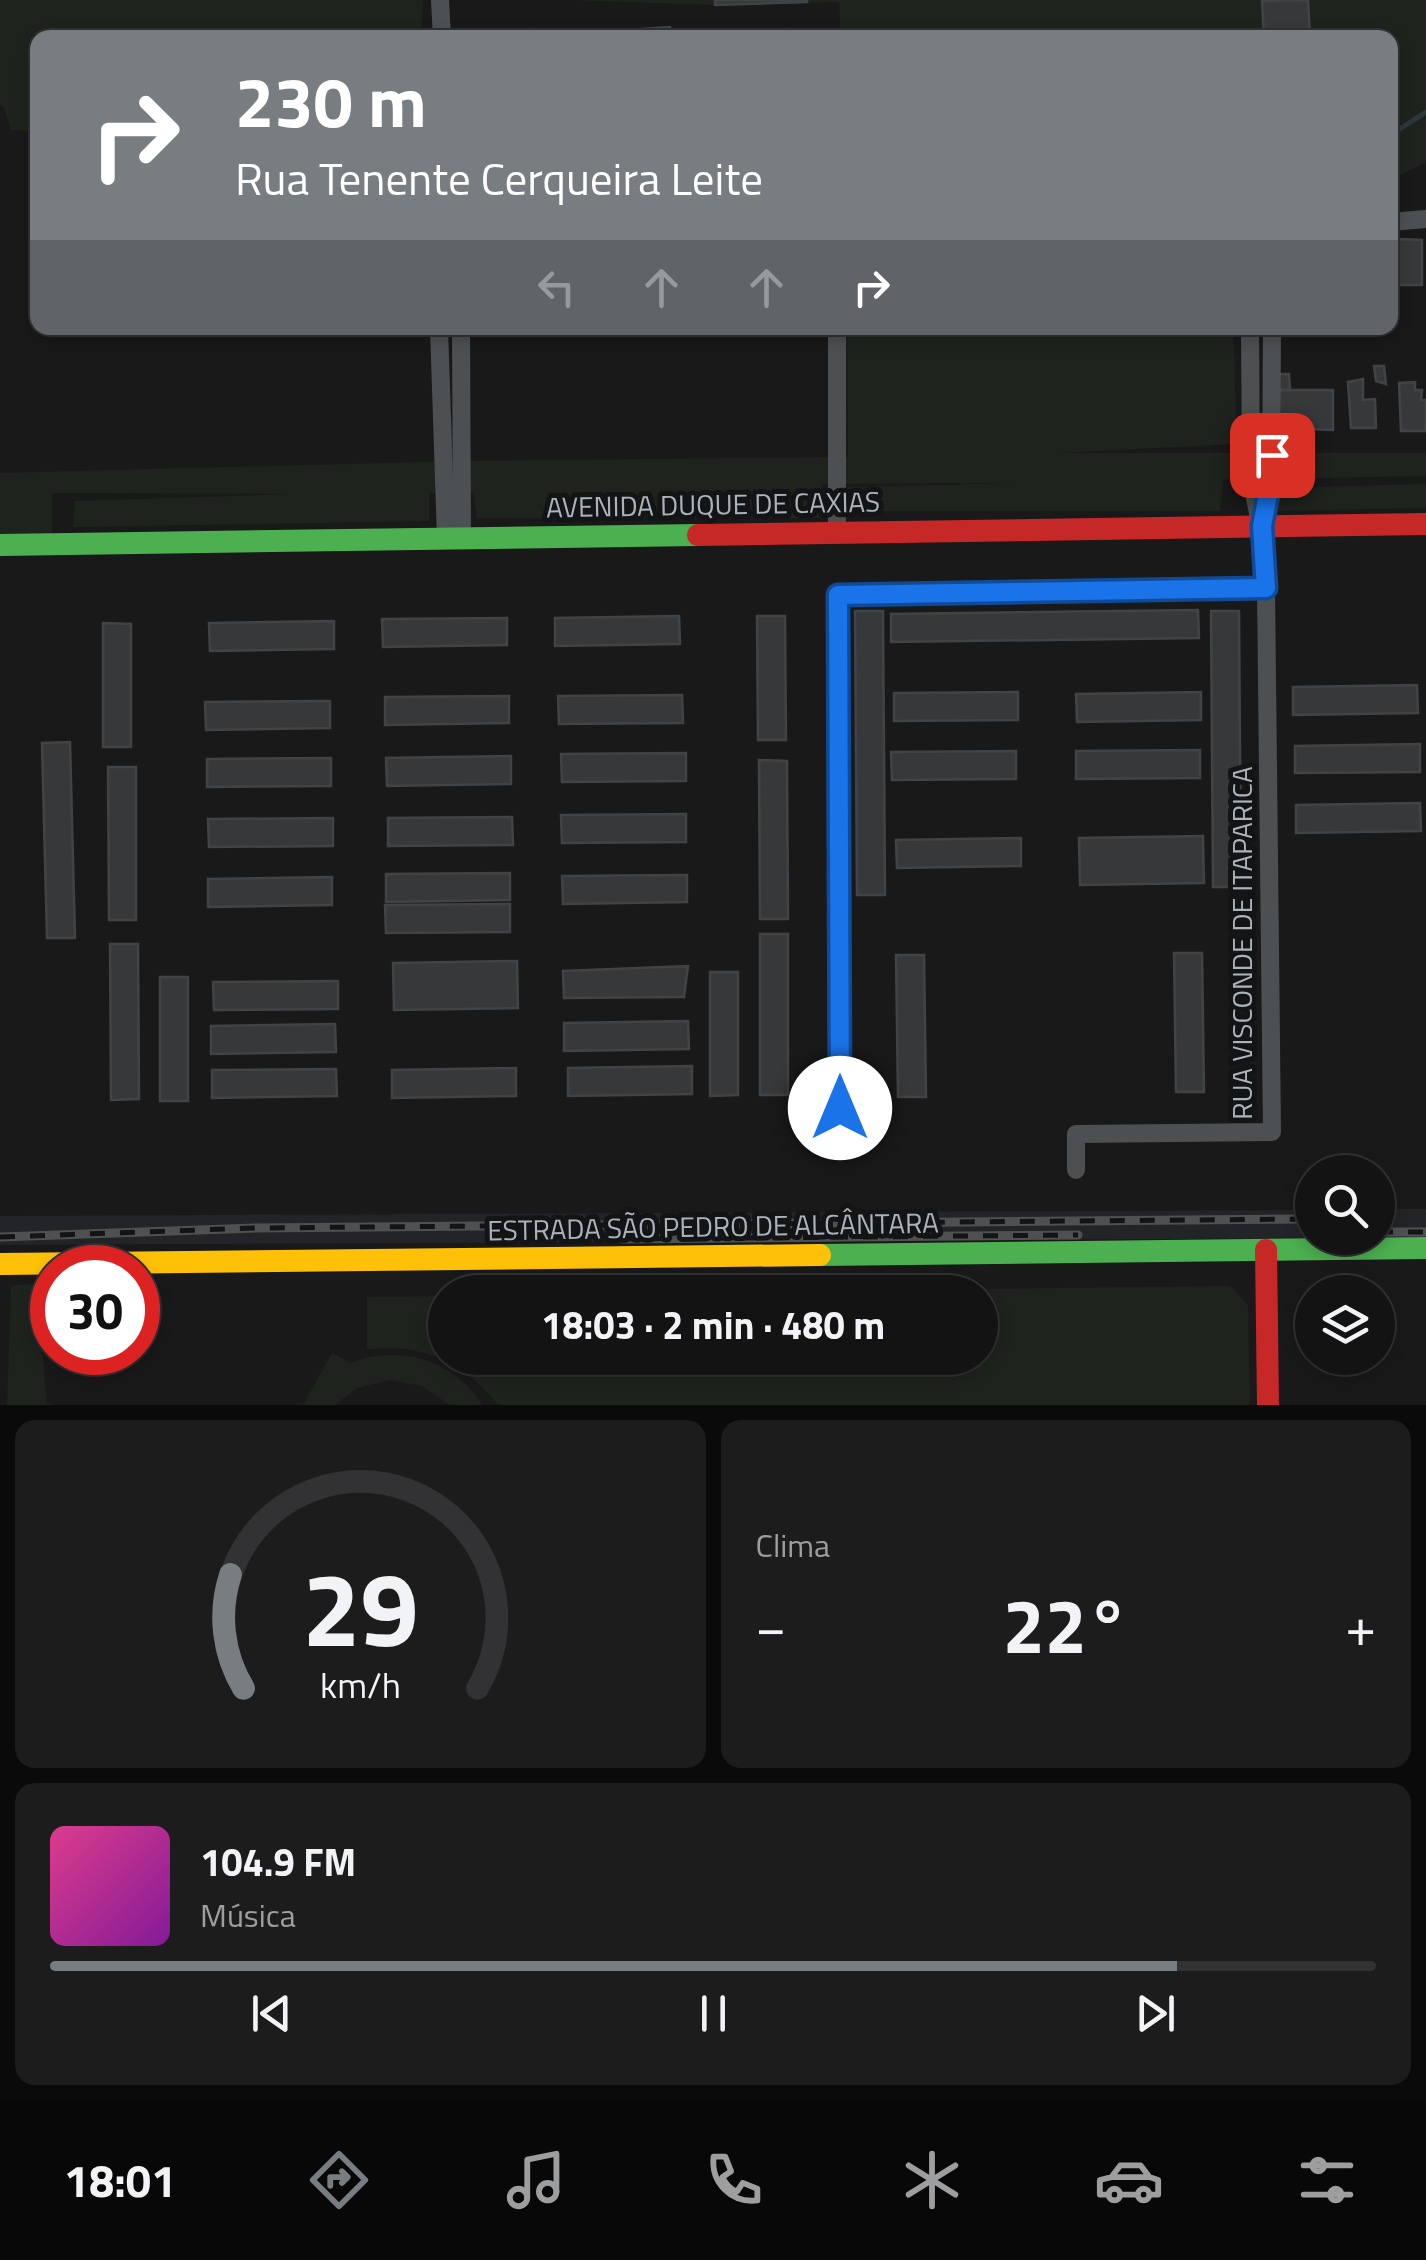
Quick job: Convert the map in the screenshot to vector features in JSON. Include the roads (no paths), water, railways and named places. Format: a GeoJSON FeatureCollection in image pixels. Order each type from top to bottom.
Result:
{"type":"FeatureCollection","features":[{"type":"Feature","properties":{"kind":"street"},"geometry":{"type":"LineString","coordinates":[[440,0],[442,30]]}},
{"type":"Feature","properties":{"kind":"street"},"geometry":{"type":"LineString","coordinates":[[1398,221],[1426,218]]}},
{"type":"Feature","properties":{"kind":"street"},"geometry":{"type":"LineString","coordinates":[[440,335],[454,538]]}},
{"type":"Feature","properties":{"kind":"street"},"geometry":{"type":"LineString","coordinates":[[454,538],[462,335]]}},
{"type":"Feature","properties":{"kind":"street"},"geometry":{"type":"LineString","coordinates":[[837,335],[838,532]]}},
{"type":"Feature","properties":{"kind":"street","name":"RUA VISCONDE DE ITAPARICA"},"geometry":{"type":"LineString","coordinates":[[1076,1170],[1076,1134],[1272,1132],[1266,588],[1262,526],[1251,480],[1250,335]]}},
{"type":"Feature","properties":{"kind":"street","name":"RUA VISCONDE DE ITAPARICA"},"geometry":{"type":"LineString","coordinates":[[1262,526],[1271,479],[1272,335]]}},
{"type":"Feature","properties":{"kind":"street","name":"AVENIDA DUQUE DE CAXIAS"},"geometry":{"type":"LineString","coordinates":[[0,546],[1426,524]]}},
{"type":"Feature","properties":{"kind":"street"},"geometry":{"type":"LineString","coordinates":[[840,1108],[838,595],[1266,588]]}},
{"type":"Feature","properties":{"kind":"street","name":"ESTRADA SÃO PEDRO DE ALCÂNTARA"},"geometry":{"type":"LineString","coordinates":[[0,1264],[1426,1248]]}},
{"type":"Feature","properties":{"kind":"street"},"geometry":{"type":"LineString","coordinates":[[1266,1250],[1268,1405]]}},
{"type":"Feature","properties":{"kind":"waterway"},"geometry":{"type":"LineString","coordinates":[[1398,130],[1426,112]]}},
{"type":"Feature","properties":{"kind":"railway"},"geometry":{"type":"LineString","coordinates":[[0,1237],[256,1228],[1295,1219]]}},
{"type":"Feature","properties":{"kind":"railway"},"geometry":{"type":"LineString","coordinates":[[1395,1232],[1426,1232]]}},
{"type":"Feature","properties":{"kind":"railway"},"geometry":{"type":"LineString","coordinates":[[623,1239],[1078,1235]]}}]}
